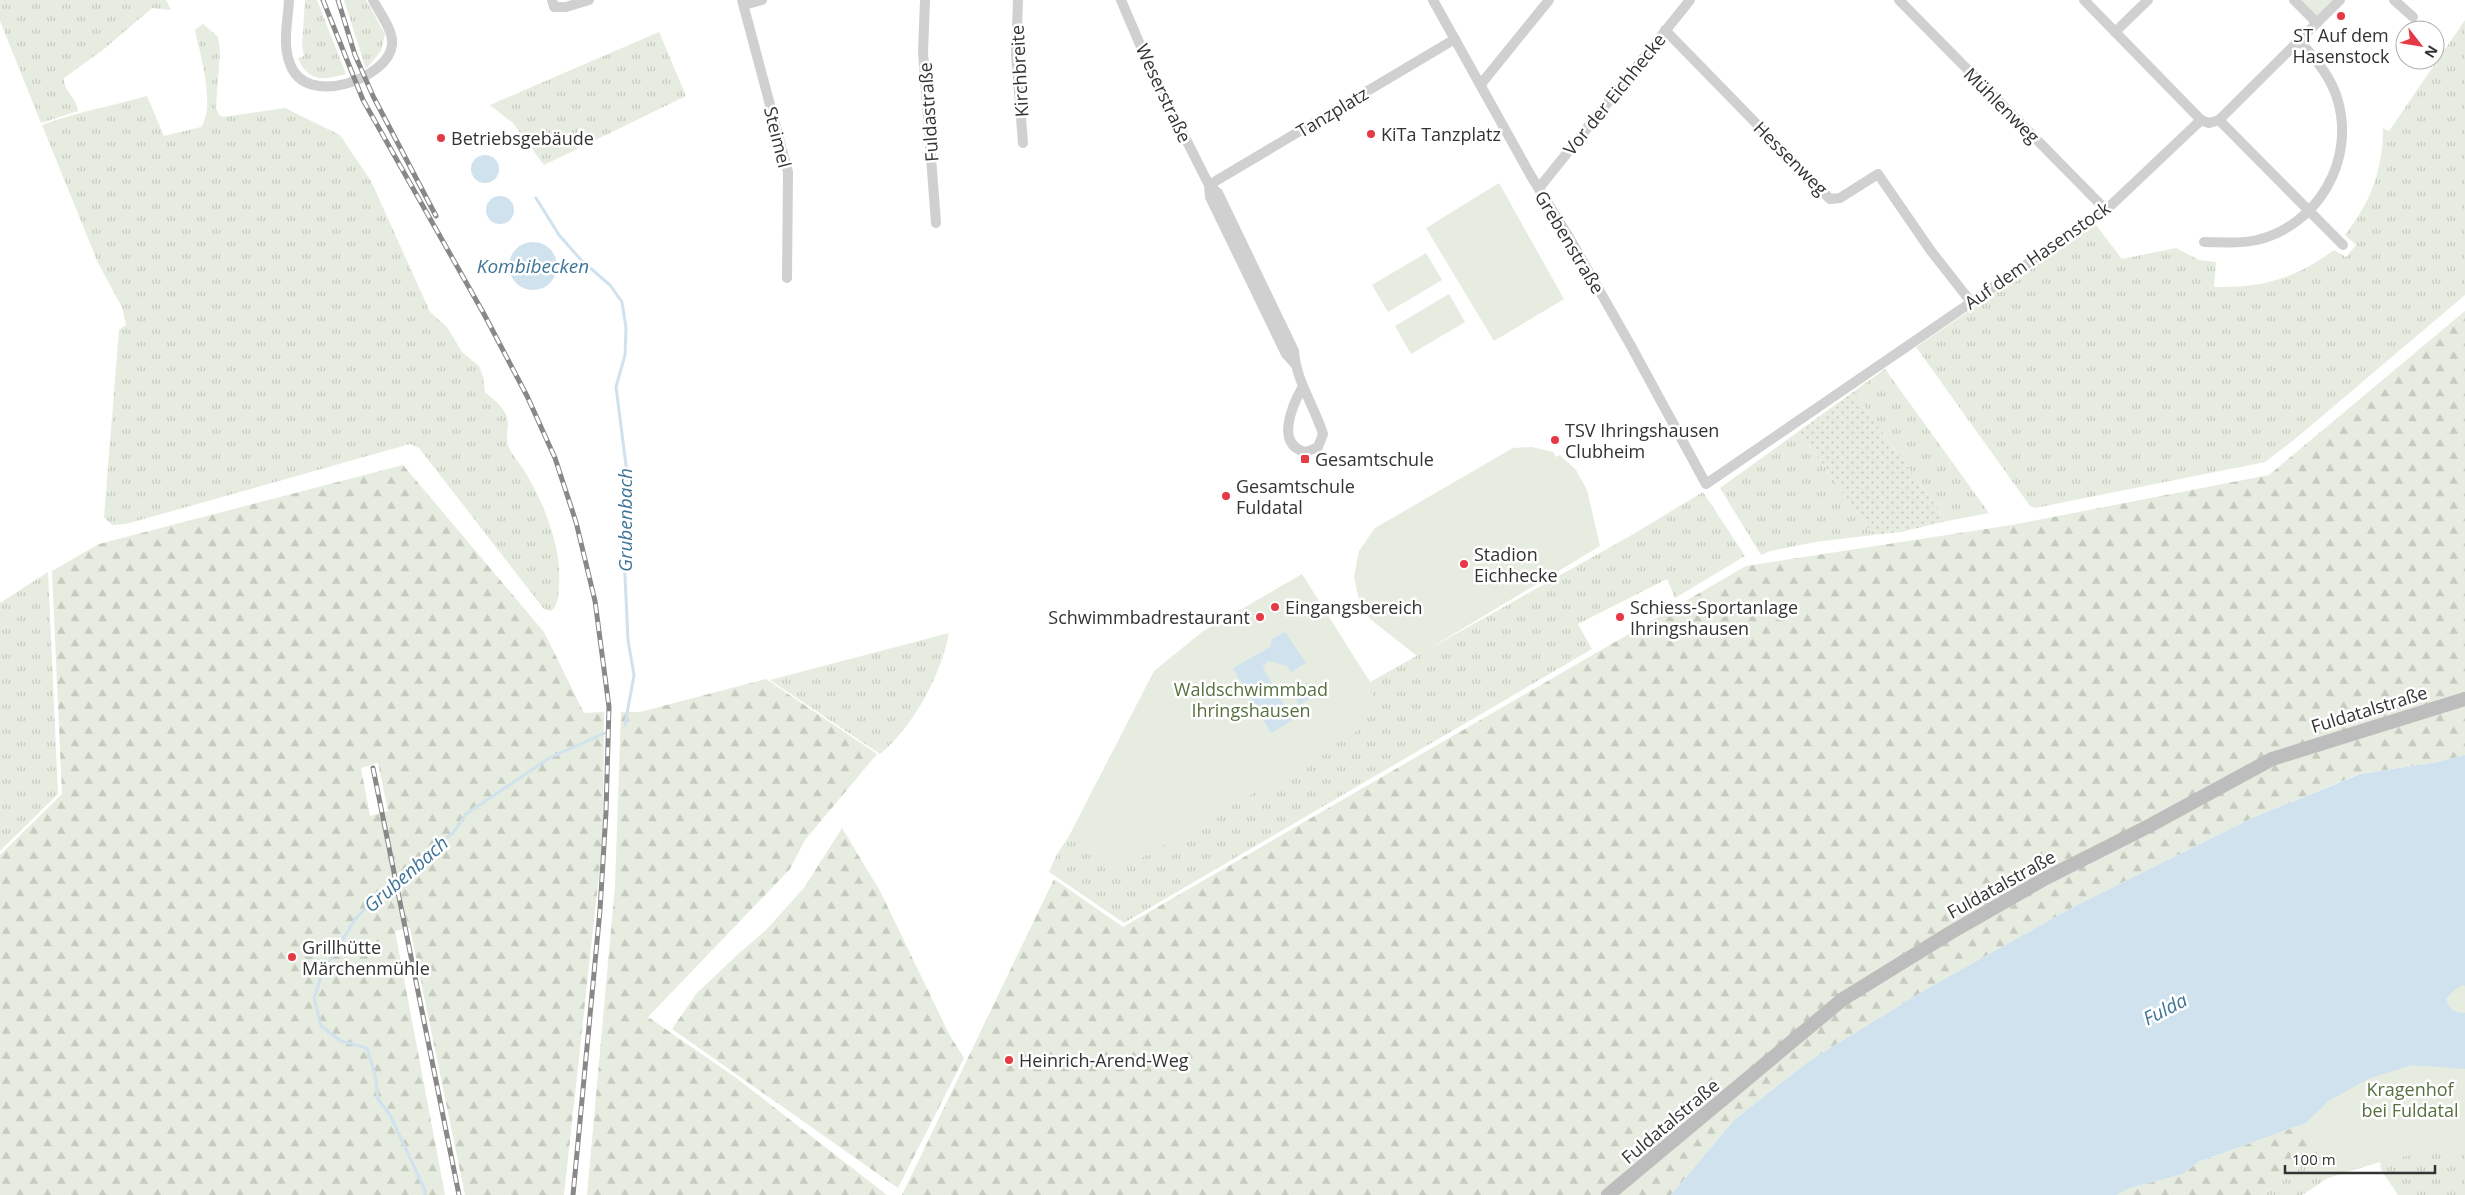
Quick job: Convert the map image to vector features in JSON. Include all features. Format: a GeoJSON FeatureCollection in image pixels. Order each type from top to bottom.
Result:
{"type":"FeatureCollection","features":[{"type":"Feature","properties":{"kind":"main road","name":"Fuldatalstraße"},"geometry":{"type":"LineString","coordinates":[[1608,1195],[1843,999],[1950,933],[2046,878],[2150,826],[2272,760],[2465,698]]}},
{"type":"Feature","properties":{"kind":"street"},"geometry":{"type":"LineString","coordinates":[[289,0],[286,50],[290,66],[305,83],[316,87],[333,88],[347,84],[372,72],[384,61],[392,48],[393,43],[373,0]]}},
{"type":"Feature","properties":{"kind":"street"},"geometry":{"type":"LineString","coordinates":[[552,0],[554,7],[566,7],[589,0]]}},
{"type":"Feature","properties":{"kind":"street"},"geometry":{"type":"LineString","coordinates":[[743,2],[762,0]]}},
{"type":"Feature","properties":{"kind":"street","name":"Fuldastraße"},"geometry":{"type":"LineString","coordinates":[[925,0],[923,52],[936,224]]}},
{"type":"Feature","properties":{"kind":"street","name":"Kirchbreite"},"geometry":{"type":"LineString","coordinates":[[1018,0],[1016,54],[1023,143]]}},
{"type":"Feature","properties":{"kind":"street","name":"Weserstraße"},"geometry":{"type":"LineString","coordinates":[[1121,0],[1150,68],[1209,185],[1218,193],[1294,351],[1294,363],[1302,388],[1322,434],[1318,447],[1312,451],[1301,451],[1290,437],[1287,423],[1293,404],[1302,388]]}},
{"type":"Feature","properties":{"kind":"street","name":"Grebenstraße"},"geometry":{"type":"LineString","coordinates":[[1433,0],[1631,346],[1706,484]]}},
{"type":"Feature","properties":{"kind":"street"},"geometry":{"type":"LineString","coordinates":[[1481,84],[1549,0]]}},
{"type":"Feature","properties":{"kind":"street","name":"Vor der Eichhecke"},"geometry":{"type":"LineString","coordinates":[[1539,188],[1690,0]]}},
{"type":"Feature","properties":{"kind":"street","name":"Mühlenweg"},"geometry":{"type":"LineString","coordinates":[[1899,0],[2106,210]]}},
{"type":"Feature","properties":{"kind":"street"},"geometry":{"type":"LineString","coordinates":[[2084,0],[2201,120],[2209,123],[2219,120],[2340,0]]}},
{"type":"Feature","properties":{"kind":"street"},"geometry":{"type":"LineString","coordinates":[[2115,32],[2148,0]]}},
{"type":"Feature","properties":{"kind":"street"},"geometry":{"type":"LineString","coordinates":[[2294,0],[2317,23]]}},
{"type":"Feature","properties":{"kind":"street"},"geometry":{"type":"LineString","coordinates":[[2394,0],[2413,17]]}},
{"type":"Feature","properties":{"kind":"street","name":"Steimel"},"geometry":{"type":"LineString","coordinates":[[743,2],[788,172],[788,278]]}},
{"type":"Feature","properties":{"kind":"street","name":"Hessenweg"},"geometry":{"type":"LineString","coordinates":[[1665,30],[1830,199],[1840,198],[1878,174],[1931,250],[1971,302]]}},
{"type":"Feature","properties":{"kind":"street","name":"Tanzplatz"},"geometry":{"type":"LineString","coordinates":[[1209,185],[1455,38]]}},
{"type":"Feature","properties":{"kind":"street"},"geometry":{"type":"LineString","coordinates":[[2204,242],[2257,240],[2292,225],[2325,194],[2342,151],[2342,131],[2338,101],[2324,70],[2299,40]]}},
{"type":"Feature","properties":{"kind":"street","name":"Auf dem Hasenstock"},"geometry":{"type":"LineString","coordinates":[[1706,484],[2106,210],[2201,120]]}},
{"type":"Feature","properties":{"kind":"street"},"geometry":{"type":"LineString","coordinates":[[2219,120],[2343,245]]}},
{"type":"Feature","properties":{"kind":"green space"},"geometry":{"type":"Polygon","coordinates":[[[0,0],[166,0],[171,10],[152,8],[104,49],[64,78],[64,83],[78,111],[41,123],[0,21],[0,0]]]}},
{"type":"Feature","properties":{"kind":"green space"},"geometry":{"type":"Polygon","coordinates":[[[305,0],[317,0],[346,74],[331,78],[318,78],[312,76],[302,66],[298,58],[304,56],[302,46],[305,0]]]}},
{"type":"Feature","properties":{"kind":"green space"},"geometry":{"type":"Polygon","coordinates":[[[344,0],[366,0],[385,34],[381,51],[366,69],[344,0]]]}},
{"type":"Feature","properties":{"kind":"green space"},"geometry":{"type":"Polygon","coordinates":[[[2298,0],[2333,0],[2317,19],[2298,0]]]}},
{"type":"Feature","properties":{"kind":"green space"},"geometry":{"type":"Polygon","coordinates":[[[2465,20],[2465,295],[2295,439],[2265,462],[2035,508],[2030,506],[1916,347],[2096,225],[2122,259],[2176,248],[2199,260],[2216,262],[2214,287],[2248,286],[2277,280],[2305,268],[2334,250],[2346,257],[2356,245],[2345,235],[2362,210],[2378,171],[2383,128],[2389,131],[2431,70],[2445,70],[2445,49],[2465,20]]]}},
{"type":"Feature","properties":{"kind":"green space"},"geometry":{"type":"Polygon","coordinates":[[[203,24],[218,37],[220,51],[216,108],[219,115],[223,117],[285,108],[340,135],[371,181],[430,312],[447,327],[462,352],[479,366],[485,392],[500,405],[507,417],[509,448],[535,489],[547,516],[555,544],[558,558],[559,586],[557,603],[551,611],[544,609],[419,448],[410,444],[126,524],[112,525],[104,517],[119,330],[126,325],[122,307],[98,263],[42,125],[147,96],[164,136],[201,127],[207,107],[207,94],[206,80],[195,30],[203,24]]]}},
{"type":"Feature","properties":{"kind":"green space"},"geometry":{"type":"Polygon","coordinates":[[[659,32],[686,96],[544,165],[513,123],[490,105],[659,32]]]}},
{"type":"Feature","properties":{"kind":"green space"},"geometry":{"type":"Polygon","coordinates":[[[1499,183],[1564,299],[1494,341],[1426,228],[1499,183]]]}},
{"type":"Feature","properties":{"kind":"green space"},"geometry":{"type":"Polygon","coordinates":[[[1426,253],[1442,280],[1388,312],[1372,285],[1426,253]]]}},
{"type":"Feature","properties":{"kind":"green space"},"geometry":{"type":"Polygon","coordinates":[[[1449,294],[1465,322],[1411,354],[1395,326],[1449,294]]]}},
{"type":"Feature","properties":{"kind":"green space"},"geometry":{"type":"Polygon","coordinates":[[[2465,311],[2465,755],[2437,762],[2359,774],[2252,818],[2077,905],[1928,988],[1809,1061],[1734,1120],[1671,1195],[902,1195],[1054,879],[1123,927],[1746,566],[2012,525],[2269,475],[2465,311]]]}},
{"type":"Feature","properties":{"kind":"green space"},"geometry":{"type":"Polygon","coordinates":[[[1885,369],[1989,513],[1947,521],[1853,392],[1885,369]]]}},
{"type":"Feature","properties":{"kind":"green space"},"geometry":{"type":"Polygon","coordinates":[[[1853,392],[1947,521],[1901,532],[1873,535],[1799,431],[1853,392]]]}},
{"type":"Feature","properties":{"kind":"green space"},"geometry":{"type":"Polygon","coordinates":[[[1799,431],[1873,535],[1815,542],[1770,551],[1761,555],[1720,488],[1799,431]]]}},
{"type":"Feature","properties":{"kind":"green space","name":"Stadion Eichhecke"},"geometry":{"type":"Polygon","coordinates":[[[1532,447],[1553,452],[1556,457],[1560,455],[1576,470],[1587,490],[1600,546],[1417,656],[1370,619],[1359,600],[1354,577],[1359,551],[1375,528],[1513,448],[1532,447]]]}},
{"type":"Feature","properties":{"kind":"green space"},"geometry":{"type":"Polygon","coordinates":[[[403,465],[544,632],[584,713],[604,712],[603,838],[564,1195],[465,1195],[410,928],[395,931],[445,1195],[0,1195],[0,855],[62,794],[52,571],[99,544],[403,465]],[[378,763],[361,768],[370,816],[388,811],[378,763]]]}},
{"type":"Feature","properties":{"kind":"green space"},"geometry":{"type":"Polygon","coordinates":[[[1703,492],[1745,556],[1675,598],[1667,579],[1578,624],[1592,649],[1124,923],[1049,872],[1057,854],[1069,836],[1368,678],[1370,682],[1630,536],[1703,492]]]}},
{"type":"Feature","properties":{"kind":"green space"},"geometry":{"type":"Polygon","coordinates":[[[48,572],[58,794],[0,851],[0,603],[48,572]]]}},
{"type":"Feature","properties":{"kind":"green space","name":"Waldschwimmbad Ihringshausen"},"geometry":{"type":"Polygon","coordinates":[[[1302,574],[1370,682],[1373,701],[1362,728],[1287,774],[1112,875],[1069,836],[1154,671],[1202,632],[1302,574]]]}},
{"type":"Feature","properties":{"kind":"green space"},"geometry":{"type":"Polygon","coordinates":[[[949,633],[939,666],[924,699],[904,730],[880,754],[770,680],[949,633]]]}},
{"type":"Feature","properties":{"kind":"green space"},"geometry":{"type":"Polygon","coordinates":[[[766,679],[877,754],[805,840],[790,869],[648,1017],[735,1077],[887,1195],[587,1195],[615,886],[621,712],[640,712],[766,679]]]}},
{"type":"Feature","properties":{"kind":"green space"},"geometry":{"type":"Polygon","coordinates":[[[842,828],[880,891],[949,1034],[964,1058],[898,1188],[672,1029],[696,994],[765,931],[804,888],[842,828]]]}},
{"type":"Feature","properties":{"kind":"green space","name":"Kragenhof bei Fuldatal"},"geometry":{"type":"Polygon","coordinates":[[[2465,943],[2465,1146],[2389,1159],[2328,1177],[2306,1126],[2361,1069],[2465,943]]]}},
{"type":"Feature","properties":{"kind":"green space","name":"Kragenhof bei Fuldatal"},"geometry":{"type":"Polygon","coordinates":[[[2465,1069],[2465,1195],[2398,1195],[2381,1170],[2380,1162],[2328,1178],[2302,1195],[2262,1195],[2318,1155],[2306,1123],[2330,1100],[2368,1079],[2465,1069]]]}},
{"type":"Feature","properties":{"kind":"green space"},"geometry":{"type":"Polygon","coordinates":[[[2306,1123],[2318,1155],[2262,1195],[2117,1195],[2130,1188],[2183,1174],[2198,1162],[2306,1123]]]}},
{"type":"Feature","properties":{"kind":"water"},"geometry":{"type":"Polygon","coordinates":[[[485,155],[495,159],[499,169],[495,179],[485,183],[475,179],[471,169],[475,159],[485,155]]]}},
{"type":"Feature","properties":{"kind":"water"},"geometry":{"type":"Polygon","coordinates":[[[500,196],[510,200],[514,210],[510,220],[500,224],[490,220],[486,210],[490,200],[500,196]]]}},
{"type":"Feature","properties":{"kind":"water","name":"Kombibecken"},"geometry":{"type":"Polygon","coordinates":[[[528,242],[538,242],[547,246],[553,252],[556,257],[556,275],[547,286],[538,290],[528,290],[519,286],[513,280],[509,271],[509,261],[513,252],[519,246],[528,242]]]}},
{"type":"Feature","properties":{"kind":"water"},"geometry":{"type":"Polygon","coordinates":[[[1285,632],[1306,663],[1291,672],[1287,666],[1269,661],[1262,666],[1293,720],[1271,733],[1233,668],[1270,647],[1272,639],[1285,632]]]}},
{"type":"Feature","properties":{"kind":"water"},"geometry":{"type":"Polygon","coordinates":[[[1307,683],[1315,696],[1299,705],[1292,692],[1307,683]]]}},
{"type":"Feature","properties":{"kind":"water","name":"Fulda"},"geometry":{"type":"Polygon","coordinates":[[[2465,755],[2465,986],[2462,985],[2446,999],[2453,1010],[2465,1013],[2465,1069],[2412,1065],[2368,1079],[2330,1100],[2306,1123],[2198,1162],[2183,1174],[2130,1188],[2117,1195],[1671,1195],[1734,1120],[1809,1061],[1928,988],[2077,905],[2252,818],[2360,774],[2437,762],[2465,755]]]}},
{"type":"Feature","properties":{"kind":"waterway","name":"Grubenbach"},"geometry":{"type":"LineString","coordinates":[[536,198],[559,235],[582,261],[610,285],[622,302],[626,328],[625,355],[616,387],[628,481],[623,535],[628,640],[634,675],[625,725]]}},
{"type":"Feature","properties":{"kind":"waterway","name":"Grubenbach"},"geometry":{"type":"LineString","coordinates":[[425,1195],[425,1190],[390,1115],[378,1099],[375,1075],[367,1048],[341,1041],[321,1026],[314,998],[323,971],[356,918],[407,868],[453,833],[466,814],[551,757],[605,733]]}},
{"type":"Feature","properties":{"kind":"railway"},"geometry":{"type":"LineString","coordinates":[[323,0],[363,100],[484,314],[527,396],[555,458],[576,522],[595,601],[609,707],[606,812],[600,910],[573,1195]]}},
{"type":"Feature","properties":{"kind":"railway"},"geometry":{"type":"LineString","coordinates":[[338,0],[355,55],[373,96],[436,216]]}},
{"type":"Feature","properties":{"kind":"railway"},"geometry":{"type":"LineString","coordinates":[[373,768],[459,1195]]}},
{"type":"Feature","properties":{"kind":"place","name":"ST Auf dem Hasenstock"},"geometry":{"type":"Point","coordinates":[2341,16]}},
{"type":"Feature","properties":{"kind":"place","name":"KiTa Tanzplatz"},"geometry":{"type":"Point","coordinates":[1371,134]}},
{"type":"Feature","properties":{"kind":"place","name":"Betriebsgebäude"},"geometry":{"type":"Point","coordinates":[441,138]}},
{"type":"Feature","properties":{"kind":"place","name":"TSV Ihringshausen Clubheim"},"geometry":{"type":"Point","coordinates":[1555,440]}},
{"type":"Feature","properties":{"kind":"place","name":"Gesamtschule"},"geometry":{"type":"Point","coordinates":[1305,459]}},
{"type":"Feature","properties":{"kind":"place","name":"Gesamtschule Fuldatal"},"geometry":{"type":"Point","coordinates":[1226,496]}},
{"type":"Feature","properties":{"kind":"place","name":"Stadion Eichhecke"},"geometry":{"type":"Point","coordinates":[1464,564]}},
{"type":"Feature","properties":{"kind":"place","name":"Eingangsbereich"},"geometry":{"type":"Point","coordinates":[1275,607]}},
{"type":"Feature","properties":{"kind":"place","name":"Schwimmbadrestaurant"},"geometry":{"type":"Point","coordinates":[1260,617]}},
{"type":"Feature","properties":{"kind":"place","name":"Schiess-Sportanlage Ihringshausen"},"geometry":{"type":"Point","coordinates":[1620,617]}},
{"type":"Feature","properties":{"kind":"place","name":"Grillhütte Märchenmühle"},"geometry":{"type":"Point","coordinates":[292,957]}},
{"type":"Feature","properties":{"kind":"place","name":"Heinrich-Arend-Weg"},"geometry":{"type":"Point","coordinates":[1009,1060]}}]}
